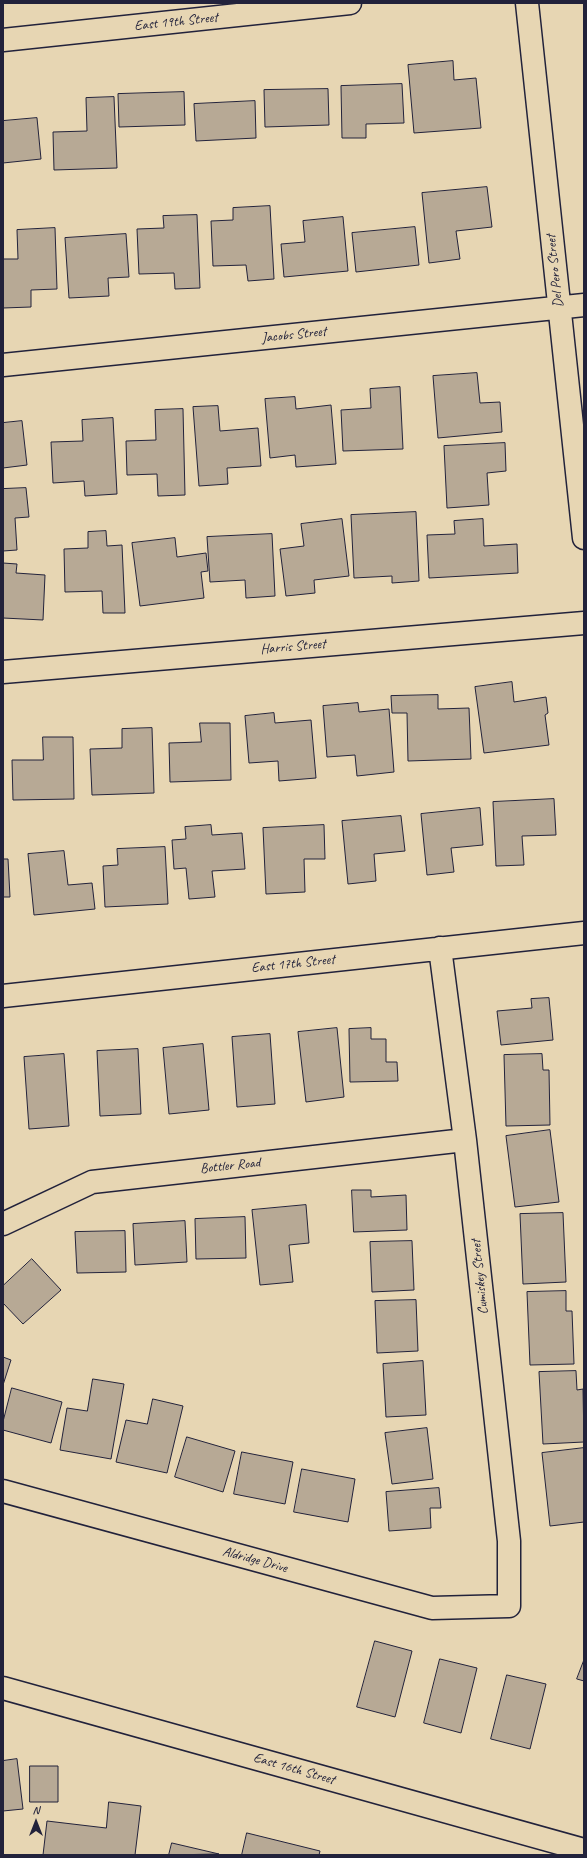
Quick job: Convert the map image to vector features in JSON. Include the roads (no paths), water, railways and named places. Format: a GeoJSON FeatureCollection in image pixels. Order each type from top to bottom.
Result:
{"type":"FeatureCollection","features":[{"type":"Feature","properties":{"kind":"street","name":"East 19th Street"},"geometry":{"type":"LineString","coordinates":[[3,40],[350,3]]}},
{"type":"Feature","properties":{"kind":"street","name":"Del Pero Street"},"geometry":{"type":"LineString","coordinates":[[526,3],[584,538]]}},
{"type":"Feature","properties":{"kind":"street","name":"Jacobs Street"},"geometry":{"type":"LineString","coordinates":[[3,365],[584,305]]}},
{"type":"Feature","properties":{"kind":"street","name":"Harris Street"},"geometry":{"type":"LineString","coordinates":[[3,672],[584,623]]}},
{"type":"Feature","properties":{"kind":"street","name":"East 17th Street"},"geometry":{"type":"LineString","coordinates":[[3,996],[584,933]]}},
{"type":"Feature","properties":{"kind":"street","name":"Cumiskey Street"},"geometry":{"type":"LineString","coordinates":[[440,948],[465,1140],[509,1541],[509,1606]]}},
{"type":"Feature","properties":{"kind":"street","name":"Bottler Road"},"geometry":{"type":"LineString","coordinates":[[3,1224],[92,1182],[465,1140]]}},
{"type":"Feature","properties":{"kind":"street","name":"Aldridge Drive"},"geometry":{"type":"LineString","coordinates":[[3,1491],[432,1608],[509,1606]]}},
{"type":"Feature","properties":{"kind":"street","name":"East 16th Street"},"geometry":{"type":"LineString","coordinates":[[3,1688],[584,1850]]}}]}
